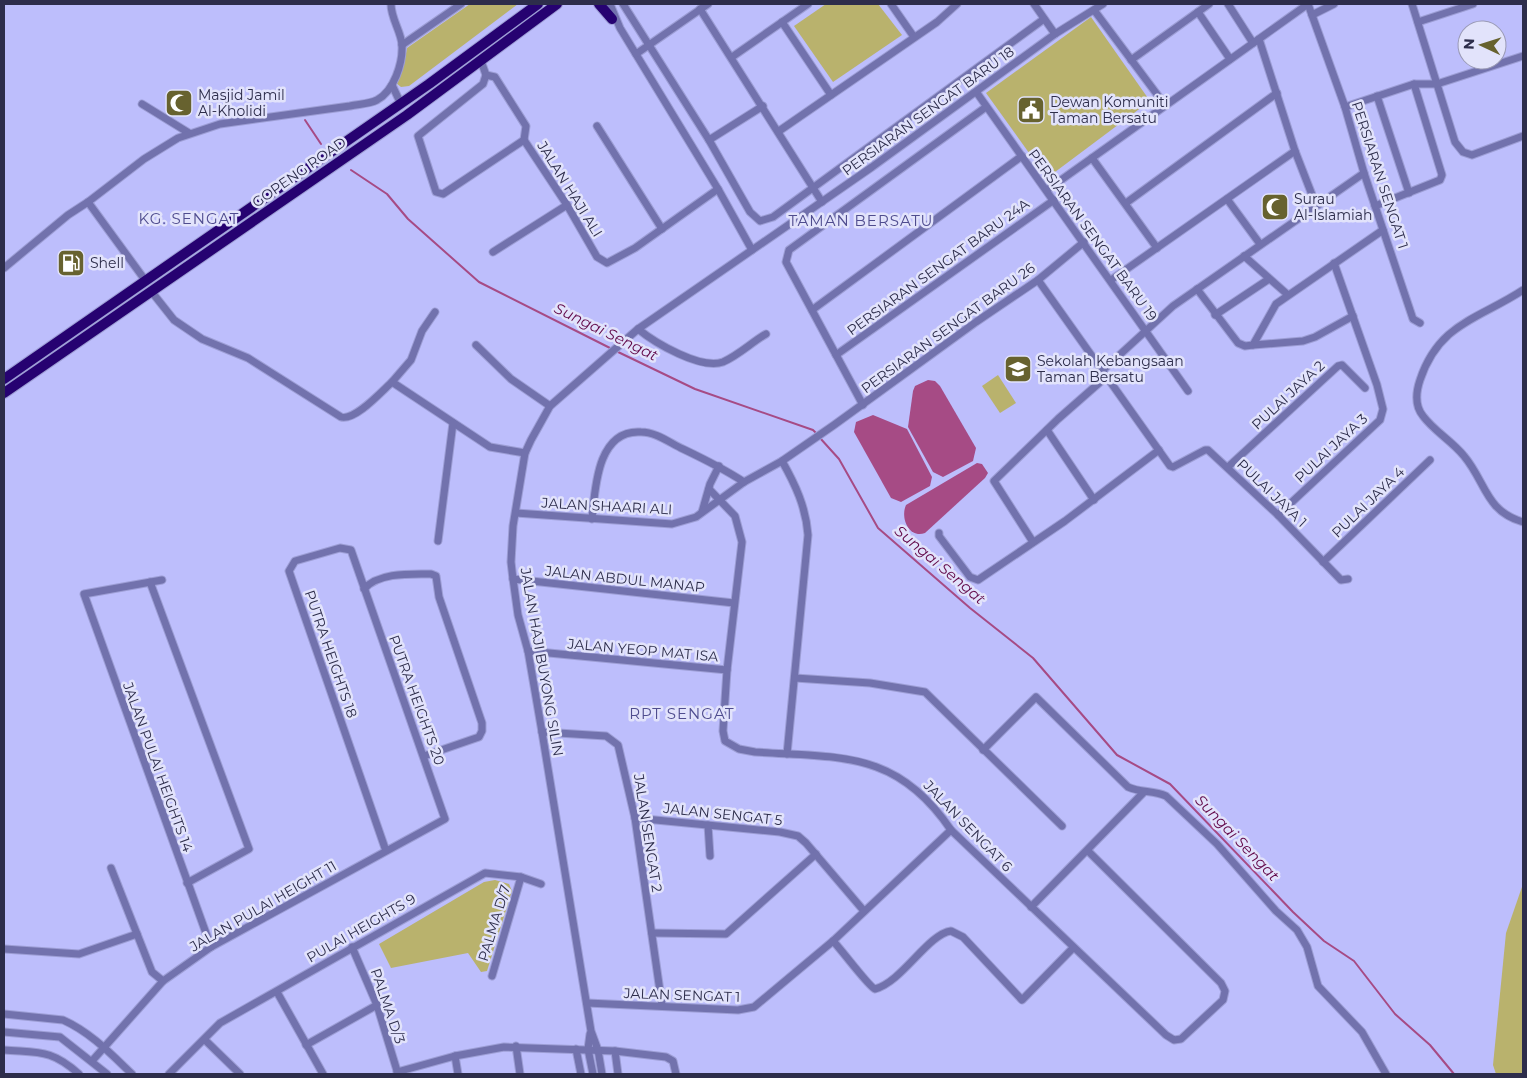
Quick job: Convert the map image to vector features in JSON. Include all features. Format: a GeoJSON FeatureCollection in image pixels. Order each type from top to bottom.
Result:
{"type":"FeatureCollection","features":[{"type":"Feature","properties":{"kind":"highway"},"geometry":{"type":"LineString","coordinates":[[522,16],[531,4]]}},
{"type":"Feature","properties":{"kind":"highway","name":"GOPENG ROAD"},"geometry":{"type":"LineString","coordinates":[[4,379],[401,104],[538,4]]}},
{"type":"Feature","properties":{"kind":"highway"},"geometry":{"type":"LineString","coordinates":[[522,16],[546,4]]}},
{"type":"Feature","properties":{"kind":"highway","name":"GOPENG ROAD"},"geometry":{"type":"LineString","coordinates":[[4,393],[440,91],[557,4]]}},
{"type":"Feature","properties":{"kind":"highway"},"geometry":{"type":"LineString","coordinates":[[601,4],[612,19]]}},
{"type":"Feature","properties":{"kind":"highway"},"geometry":{"type":"LineString","coordinates":[[374,135],[379,128],[391,120],[401,104],[413,105],[434,92],[440,91]]}},
{"type":"Feature","properties":{"kind":"street"},"geometry":{"type":"LineString","coordinates":[[4,268],[68,215],[144,159],[189,133],[220,124],[370,102],[382,97],[392,85],[401,58],[402,44],[393,19],[391,4]]}},
{"type":"Feature","properties":{"kind":"street"},"geometry":{"type":"LineString","coordinates":[[402,44],[461,4]]}},
{"type":"Feature","properties":{"kind":"street"},"geometry":{"type":"LineString","coordinates":[[610,4],[620,28],[718,189],[752,250]]}},
{"type":"Feature","properties":{"kind":"street"},"geometry":{"type":"LineString","coordinates":[[623,4],[709,140],[750,212],[760,221],[773,217],[812,186],[1044,19]]}},
{"type":"Feature","properties":{"kind":"street"},"geometry":{"type":"LineString","coordinates":[[636,54],[708,4]]}},
{"type":"Feature","properties":{"kind":"street"},"geometry":{"type":"LineString","coordinates":[[732,57],[808,4]]}},
{"type":"Feature","properties":{"kind":"street"},"geometry":{"type":"LineString","coordinates":[[891,4],[914,37]]}},
{"type":"Feature","properties":{"kind":"street"},"geometry":{"type":"LineString","coordinates":[[779,131],[914,37],[957,4]]}},
{"type":"Feature","properties":{"kind":"street"},"geometry":{"type":"LineString","coordinates":[[1034,4],[1055,34]]}},
{"type":"Feature","properties":{"kind":"street","name":"PERSIARAN SENGAT BARU 18"},"geometry":{"type":"LineString","coordinates":[[752,250],[977,93],[1055,34],[1102,4]]}},
{"type":"Feature","properties":{"kind":"street"},"geometry":{"type":"LineString","coordinates":[[1131,60],[1209,4]]}},
{"type":"Feature","properties":{"kind":"street"},"geometry":{"type":"LineString","coordinates":[[1228,4],[1256,41],[1277,94],[1295,152],[1316,205]]}},
{"type":"Feature","properties":{"kind":"street"},"geometry":{"type":"LineString","coordinates":[[1047,190],[1165,104],[1308,4]]}},
{"type":"Feature","properties":{"kind":"street","name":"PERSIARAN SENGAT 1"},"geometry":{"type":"LineString","coordinates":[[1308,4],[1345,107],[1364,173],[1414,319],[1420,323]]}},
{"type":"Feature","properties":{"kind":"street"},"geometry":{"type":"LineString","coordinates":[[1312,15],[1334,4]]}},
{"type":"Feature","properties":{"kind":"street"},"geometry":{"type":"LineString","coordinates":[[1412,4],[1455,142],[1463,152],[1472,155],[1523,136]]}},
{"type":"Feature","properties":{"kind":"street"},"geometry":{"type":"LineString","coordinates":[[1418,22],[1473,4]]}},
{"type":"Feature","properties":{"kind":"street"},"geometry":{"type":"LineString","coordinates":[[700,9],[779,131],[822,202]]}},
{"type":"Feature","properties":{"kind":"street"},"geometry":{"type":"LineString","coordinates":[[1094,10],[1165,104]]}},
{"type":"Feature","properties":{"kind":"street"},"geometry":{"type":"LineString","coordinates":[[1198,12],[1230,59]]}},
{"type":"Feature","properties":{"kind":"street"},"geometry":{"type":"LineString","coordinates":[[612,19],[615,25],[620,28]]}},
{"type":"Feature","properties":{"kind":"street"},"geometry":{"type":"LineString","coordinates":[[782,22],[830,95]]}},
{"type":"Feature","properties":{"kind":"street"},"geometry":{"type":"LineString","coordinates":[[1345,107],[1414,84],[1437,84],[1523,56]]}},
{"type":"Feature","properties":{"kind":"street"},"geometry":{"type":"LineString","coordinates":[[481,61],[486,75],[495,77],[526,126],[524,140]]}},
{"type":"Feature","properties":{"kind":"street","name":"JALAN HAJI ALI"},"geometry":{"type":"LineString","coordinates":[[486,75],[484,84],[418,136],[436,192],[443,194],[524,140],[602,262],[612,263],[718,189]]}},
{"type":"Feature","properties":{"kind":"street"},"geometry":{"type":"LineString","coordinates":[[1375,206],[1440,180],[1442,175],[1414,84]]}},
{"type":"Feature","properties":{"kind":"street"},"geometry":{"type":"LineString","coordinates":[[392,85],[401,104]]}},
{"type":"Feature","properties":{"kind":"street","name":"PERSIARAN SENGAT BARU 19"},"geometry":{"type":"LineString","coordinates":[[977,93],[1146,329],[1188,391]]}},
{"type":"Feature","properties":{"kind":"street"},"geometry":{"type":"LineString","coordinates":[[1126,203],[1277,94]]}},
{"type":"Feature","properties":{"kind":"street"},"geometry":{"type":"LineString","coordinates":[[1377,96],[1409,193]]}},
{"type":"Feature","properties":{"kind":"street"},"geometry":{"type":"LineString","coordinates":[[142,104],[189,133]]}},
{"type":"Feature","properties":{"kind":"street"},"geometry":{"type":"LineString","coordinates":[[709,140],[763,106]]}},
{"type":"Feature","properties":{"kind":"street"},"geometry":{"type":"LineString","coordinates":[[863,405],[786,262],[786,255],[789,250],[986,106]]}},
{"type":"Feature","properties":{"kind":"street"},"geometry":{"type":"LineString","coordinates":[[597,126],[662,228]]}},
{"type":"Feature","properties":{"kind":"street"},"geometry":{"type":"LineString","coordinates":[[1111,280],[1295,152]]}},
{"type":"Feature","properties":{"kind":"street"},"geometry":{"type":"LineString","coordinates":[[812,310],[1022,156]]}},
{"type":"Feature","properties":{"kind":"street"},"geometry":{"type":"LineString","coordinates":[[1092,158],[1157,248]]}},
{"type":"Feature","properties":{"kind":"street"},"geometry":{"type":"LineString","coordinates":[[1033,542],[994,481],[1138,340],[1146,329],[1197,289],[1364,173]]}},
{"type":"Feature","properties":{"kind":"street"},"geometry":{"type":"LineString","coordinates":[[1228,199],[1260,244]]}},
{"type":"Feature","properties":{"kind":"street","name":"PERSIARAN SENGAT BARU 24A"},"geometry":{"type":"LineString","coordinates":[[836,355],[1054,200]]}},
{"type":"Feature","properties":{"kind":"street"},"geometry":{"type":"LineString","coordinates":[[88,202],[145,280]]}},
{"type":"Feature","properties":{"kind":"street"},"geometry":{"type":"LineString","coordinates":[[492,252],[567,205]]}},
{"type":"Feature","properties":{"kind":"street"},"geometry":{"type":"LineString","coordinates":[[1253,345],[1276,304],[1287,294],[1383,230]]}},
{"type":"Feature","properties":{"kind":"street","name":"PERSIARAN SENGAT BARU 26"},"geometry":{"type":"LineString","coordinates":[[782,461],[1038,280],[1084,242]]}},
{"type":"Feature","properties":{"kind":"street","name":"JALAN HAJI BUYONG SILIN"},"geometry":{"type":"LineString","coordinates":[[591,1031],[542,732],[528,652],[518,615],[513,579],[512,543],[525,453],[550,406],[610,356],[638,329],[752,250]]}},
{"type":"Feature","properties":{"kind":"street"},"geometry":{"type":"LineString","coordinates":[[1244,256],[1287,294]]}},
{"type":"Feature","properties":{"kind":"street"},"geometry":{"type":"LineString","coordinates":[[1197,289],[1238,343],[1244,346],[1303,341],[1315,337],[1353,316],[1334,264]]}},
{"type":"Feature","properties":{"kind":"street"},"geometry":{"type":"LineString","coordinates":[[1215,314],[1269,278]]}},
{"type":"Feature","properties":{"kind":"street"},"geometry":{"type":"LineString","coordinates":[[939,533],[939,536],[970,577],[978,580],[1094,500],[1159,450],[1038,280]]}},
{"type":"Feature","properties":{"kind":"street"},"geometry":{"type":"LineString","coordinates":[[1523,290],[1446,335],[1424,367],[1418,386],[1416,402],[1422,416],[1465,456],[1488,498],[1507,515],[1523,522]]}},
{"type":"Feature","properties":{"kind":"street"},"geometry":{"type":"LineString","coordinates":[[151,291],[174,320],[202,339],[248,358],[345,418],[354,415],[392,382],[411,360],[422,330],[435,312]]}},
{"type":"Feature","properties":{"kind":"street","name":"PULAI JAYA 3"},"geometry":{"type":"LineString","coordinates":[[1278,515],[1380,420],[1383,409],[1377,385],[1353,316]]}},
{"type":"Feature","properties":{"kind":"street"},"geometry":{"type":"LineString","coordinates":[[638,329],[650,339],[673,351],[713,364],[724,361],[766,334]]}},
{"type":"Feature","properties":{"kind":"street"},"geometry":{"type":"LineString","coordinates":[[476,345],[512,379],[550,406]]}},
{"type":"Feature","properties":{"kind":"street","name":"PULAI JAYA 2"},"geometry":{"type":"LineString","coordinates":[[1228,467],[1338,366],[1342,365],[1365,388]]}},
{"type":"Feature","properties":{"kind":"street"},"geometry":{"type":"LineString","coordinates":[[392,382],[490,447],[525,453]]}},
{"type":"Feature","properties":{"kind":"street"},"geometry":{"type":"LineString","coordinates":[[438,541],[453,423]]}},
{"type":"Feature","properties":{"kind":"street"},"geometry":{"type":"LineString","coordinates":[[1047,430],[1094,500]]}},
{"type":"Feature","properties":{"kind":"street"},"geometry":{"type":"LineString","coordinates":[[592,519],[601,462],[607,450],[625,434],[642,432],[652,434],[719,466],[744,482]]}},
{"type":"Feature","properties":{"kind":"street","name":"PULAI JAYA 1"},"geometry":{"type":"LineString","coordinates":[[1159,450],[1171,467],[1207,449],[1278,515],[1341,580],[1348,579]]}},
{"type":"Feature","properties":{"kind":"street","name":"PULAI JAYA 4"},"geometry":{"type":"LineString","coordinates":[[1323,562],[1430,460]]}},
{"type":"Feature","properties":{"kind":"street"},"geometry":{"type":"LineString","coordinates":[[782,461],[795,486],[807,518],[808,535],[787,754]]}},
{"type":"Feature","properties":{"kind":"street","name":"JALAN SHAARI ALI"},"geometry":{"type":"LineString","coordinates":[[516,513],[672,524],[690,520],[744,482],[782,461]]}},
{"type":"Feature","properties":{"kind":"street"},"geometry":{"type":"LineString","coordinates":[[702,512],[719,466]]}},
{"type":"Feature","properties":{"kind":"street"},"geometry":{"type":"LineString","coordinates":[[709,489],[735,516],[741,535],[742,548],[727,670]]}},
{"type":"Feature","properties":{"kind":"street","name":"PUTRA HEIGHTS 18"},"geometry":{"type":"LineString","coordinates":[[364,589],[351,550],[346,548],[295,561],[289,571],[386,851]]}},
{"type":"Feature","properties":{"kind":"street"},"geometry":{"type":"LineString","coordinates":[[364,589],[371,583],[396,575],[431,574],[436,576],[439,597],[482,731],[479,737],[424,756]]}},
{"type":"Feature","properties":{"kind":"street","name":"JALAN ABDUL MANAP"},"geometry":{"type":"LineString","coordinates":[[513,579],[734,603]]}},
{"type":"Feature","properties":{"kind":"street"},"geometry":{"type":"LineString","coordinates":[[162,580],[150,582],[249,849],[187,883]]}},
{"type":"Feature","properties":{"kind":"street","name":"JALAN PULAI HEIGHTS 14"},"geometry":{"type":"LineString","coordinates":[[150,582],[84,594],[211,947]]}},
{"type":"Feature","properties":{"kind":"street","name":"PUTRA HEIGHTS 20"},"geometry":{"type":"LineString","coordinates":[[364,589],[445,819]]}},
{"type":"Feature","properties":{"kind":"street","name":"JALAN YEOP MAT ISA"},"geometry":{"type":"LineString","coordinates":[[528,652],[727,670]]}},
{"type":"Feature","properties":{"kind":"street","name":"JALAN SENGAT 6"},"geometry":{"type":"LineString","coordinates":[[727,670],[724,737],[731,746],[739,749],[856,760],[886,769],[909,784],[925,798],[940,814],[951,830],[1166,1035],[1174,1040],[1181,1039],[1223,1000],[1225,991],[1221,983],[1088,851]]}},
{"type":"Feature","properties":{"kind":"street"},"geometry":{"type":"LineString","coordinates":[[795,678],[919,689],[925,692],[1062,826]]}},
{"type":"Feature","properties":{"kind":"street"},"geometry":{"type":"LineString","coordinates":[[983,750],[1036,697],[1128,786],[1144,792],[1158,792],[1166,796],[1217,844],[1276,912],[1297,930],[1306,947],[1318,986],[1362,1032],[1386,1074]]}},
{"type":"Feature","properties":{"kind":"street","name":"JALAN SENGAT 2"},"geometry":{"type":"LineString","coordinates":[[542,732],[606,736],[614,740],[621,752],[635,818],[662,1005]]}},
{"type":"Feature","properties":{"kind":"street"},"geometry":{"type":"LineString","coordinates":[[1031,907],[1144,792]]}},
{"type":"Feature","properties":{"kind":"street","name":"JALAN SENGAT 5"},"geometry":{"type":"LineString","coordinates":[[635,818],[789,833],[798,836],[816,854],[864,911]]}},
{"type":"Feature","properties":{"kind":"street","name":"JALAN PULAI HEIGHT 11"},"geometry":{"type":"LineString","coordinates":[[92,1061],[162,981],[211,947],[445,819]]}},
{"type":"Feature","properties":{"kind":"street"},"geometry":{"type":"LineString","coordinates":[[708,825],[710,856]]}},
{"type":"Feature","properties":{"kind":"street","name":"JALAN SENGAT 1"},"geometry":{"type":"LineString","coordinates":[[587,1003],[738,1010],[754,1007],[833,941],[951,830]]}},
{"type":"Feature","properties":{"kind":"street"},"geometry":{"type":"LineString","coordinates":[[652,932],[726,934],[816,854]]}},
{"type":"Feature","properties":{"kind":"street"},"geometry":{"type":"LineString","coordinates":[[111,868],[152,972],[162,981]]}},
{"type":"Feature","properties":{"kind":"street","name":"PULAI HEIGHTS 9"},"geometry":{"type":"LineString","coordinates":[[169,1074],[220,1024],[352,947],[485,873],[521,877],[541,884]]}},
{"type":"Feature","properties":{"kind":"street","name":"PALMA D/7"},"geometry":{"type":"LineString","coordinates":[[492,976],[521,877]]}},
{"type":"Feature","properties":{"kind":"street"},"geometry":{"type":"LineString","coordinates":[[833,941],[852,962],[868,985],[875,989],[880,988],[903,970],[941,935],[951,931],[963,937],[1022,1000],[1073,948]]}},
{"type":"Feature","properties":{"kind":"street"},"geometry":{"type":"LineString","coordinates":[[4,949],[79,954],[137,934]]}},
{"type":"Feature","properties":{"kind":"street","name":"PALMA D/3"},"geometry":{"type":"LineString","coordinates":[[352,947],[377,1005],[398,1073]]}},
{"type":"Feature","properties":{"kind":"street"},"geometry":{"type":"LineString","coordinates":[[277,992],[322,1074]]}},
{"type":"Feature","properties":{"kind":"street"},"geometry":{"type":"LineString","coordinates":[[306,1045],[377,1005]]}},
{"type":"Feature","properties":{"kind":"street"},"geometry":{"type":"LineString","coordinates":[[4,1014],[63,1020],[105,1048],[132,1074]]}},
{"type":"Feature","properties":{"kind":"street"},"geometry":{"type":"LineString","coordinates":[[591,1031],[588,1050],[593,1074]]}},
{"type":"Feature","properties":{"kind":"street"},"geometry":{"type":"LineString","coordinates":[[591,1031],[598,1050],[602,1074]]}},
{"type":"Feature","properties":{"kind":"street"},"geometry":{"type":"LineString","coordinates":[[4,1032],[60,1038],[107,1074]]}},
{"type":"Feature","properties":{"kind":"street"},"geometry":{"type":"LineString","coordinates":[[205,1040],[240,1074]]}},
{"type":"Feature","properties":{"kind":"street"},"geometry":{"type":"LineString","coordinates":[[398,1073],[455,1056],[516,1046],[598,1050],[666,1057],[673,1061],[676,1074]]}},
{"type":"Feature","properties":{"kind":"street"},"geometry":{"type":"LineString","coordinates":[[516,1046],[520,1074]]}},
{"type":"Feature","properties":{"kind":"street"},"geometry":{"type":"LineString","coordinates":[[576,1049],[581,1074]]}},
{"type":"Feature","properties":{"kind":"street"},"geometry":{"type":"LineString","coordinates":[[4,1050],[50,1054],[65,1061],[79,1074]]}},
{"type":"Feature","properties":{"kind":"street"},"geometry":{"type":"LineString","coordinates":[[615,1052],[618,1074]]}},
{"type":"Feature","properties":{"kind":"street"},"geometry":{"type":"LineString","coordinates":[[455,1056],[458,1074]]}},
{"type":"Feature","properties":{"kind":"shaded area"},"geometry":{"type":"Polygon","coordinates":[[[470,4],[518,4],[409,86],[401,87],[396,83],[404,64],[407,48],[470,4]]]}},
{"type":"Feature","properties":{"kind":"shaded area"},"geometry":{"type":"Polygon","coordinates":[[[826,4],[878,4],[902,35],[833,82],[794,26],[826,4]]]}},
{"type":"Feature","properties":{"kind":"shaded area"},"geometry":{"type":"Polygon","coordinates":[[[1091,17],[1150,101],[1047,178],[986,93],[1091,17]]]}},
{"type":"Feature","properties":{"kind":"shaded area"},"geometry":{"type":"Polygon","coordinates":[[[998,375],[1016,403],[1000,413],[982,386],[998,375]]]}},
{"type":"Feature","properties":{"kind":"shaded area"},"geometry":{"type":"Polygon","coordinates":[[[928,380],[935,381],[940,386],[976,448],[973,461],[943,477],[933,472],[908,427],[915,386],[928,380]]]}},
{"type":"Feature","properties":{"kind":"shaded area"},"geometry":{"type":"Polygon","coordinates":[[[873,415],[907,429],[932,477],[930,486],[901,502],[891,498],[854,432],[856,422],[873,415]]]}},
{"type":"Feature","properties":{"kind":"shaded area"},"geometry":{"type":"Polygon","coordinates":[[[977,463],[982,464],[988,473],[985,478],[925,533],[914,533],[910,530],[904,516],[906,505],[977,463]]]}},
{"type":"Feature","properties":{"kind":"shaded area"},"geometry":{"type":"Polygon","coordinates":[[[495,880],[509,884],[512,891],[487,971],[481,972],[468,953],[391,968],[379,944],[484,882],[495,880]]]}},
{"type":"Feature","properties":{"kind":"shaded area"},"geometry":{"type":"Polygon","coordinates":[[[1523,884],[1523,1074],[1496,1074],[1493,1065],[1506,933],[1523,884]]]}},
{"type":"Feature","properties":{"kind":"waterway","name":"Sungai Sengat"},"geometry":{"type":"LineString","coordinates":[[305,120],[321,144]]}},
{"type":"Feature","properties":{"kind":"waterway","name":"Sungai Sengat"},"geometry":{"type":"LineString","coordinates":[[351,170],[387,194],[408,219],[479,282],[612,349]]}},
{"type":"Feature","properties":{"kind":"waterway","name":"Sungai Sengat"},"geometry":{"type":"LineString","coordinates":[[616,351],[695,389],[813,430],[817,434]]}},
{"type":"Feature","properties":{"kind":"waterway","name":"Sungai Sengat"},"geometry":{"type":"LineString","coordinates":[[820,438],[839,459],[878,528],[970,608],[1033,658],[1117,755],[1170,784],[1293,912],[1324,941],[1354,961],[1395,1014],[1430,1045],[1454,1074]]}},
{"type":"Feature","properties":{"kind":"place","name":"Masjid Jamil Al-Kholidi"},"geometry":{"type":"Point","coordinates":[179,103]}},
{"type":"Feature","properties":{"kind":"place","name":"Dewan Komuniti Taman Bersatu"},"geometry":{"type":"Point","coordinates":[1031,110]}},
{"type":"Feature","properties":{"kind":"place","name":"Surau Al-Islamiah"},"geometry":{"type":"Point","coordinates":[1275,207]}},
{"type":"Feature","properties":{"kind":"place","name":"Shell"},"geometry":{"type":"Point","coordinates":[71,263]}},
{"type":"Feature","properties":{"kind":"place","name":"Sekolah Kebangsaan Taman Bersatu"},"geometry":{"type":"Point","coordinates":[1018,369]}},
{"type":"Feature","properties":{"kind":"district","name":"KG. SENGAT"},"geometry":{"type":"Point","coordinates":[189,219]}},
{"type":"Feature","properties":{"kind":"district","name":"TAMAN BERSATU"},"geometry":{"type":"Point","coordinates":[861,221]}},
{"type":"Feature","properties":{"kind":"district","name":"RPT SENGAT"},"geometry":{"type":"Point","coordinates":[682,714]}}]}
